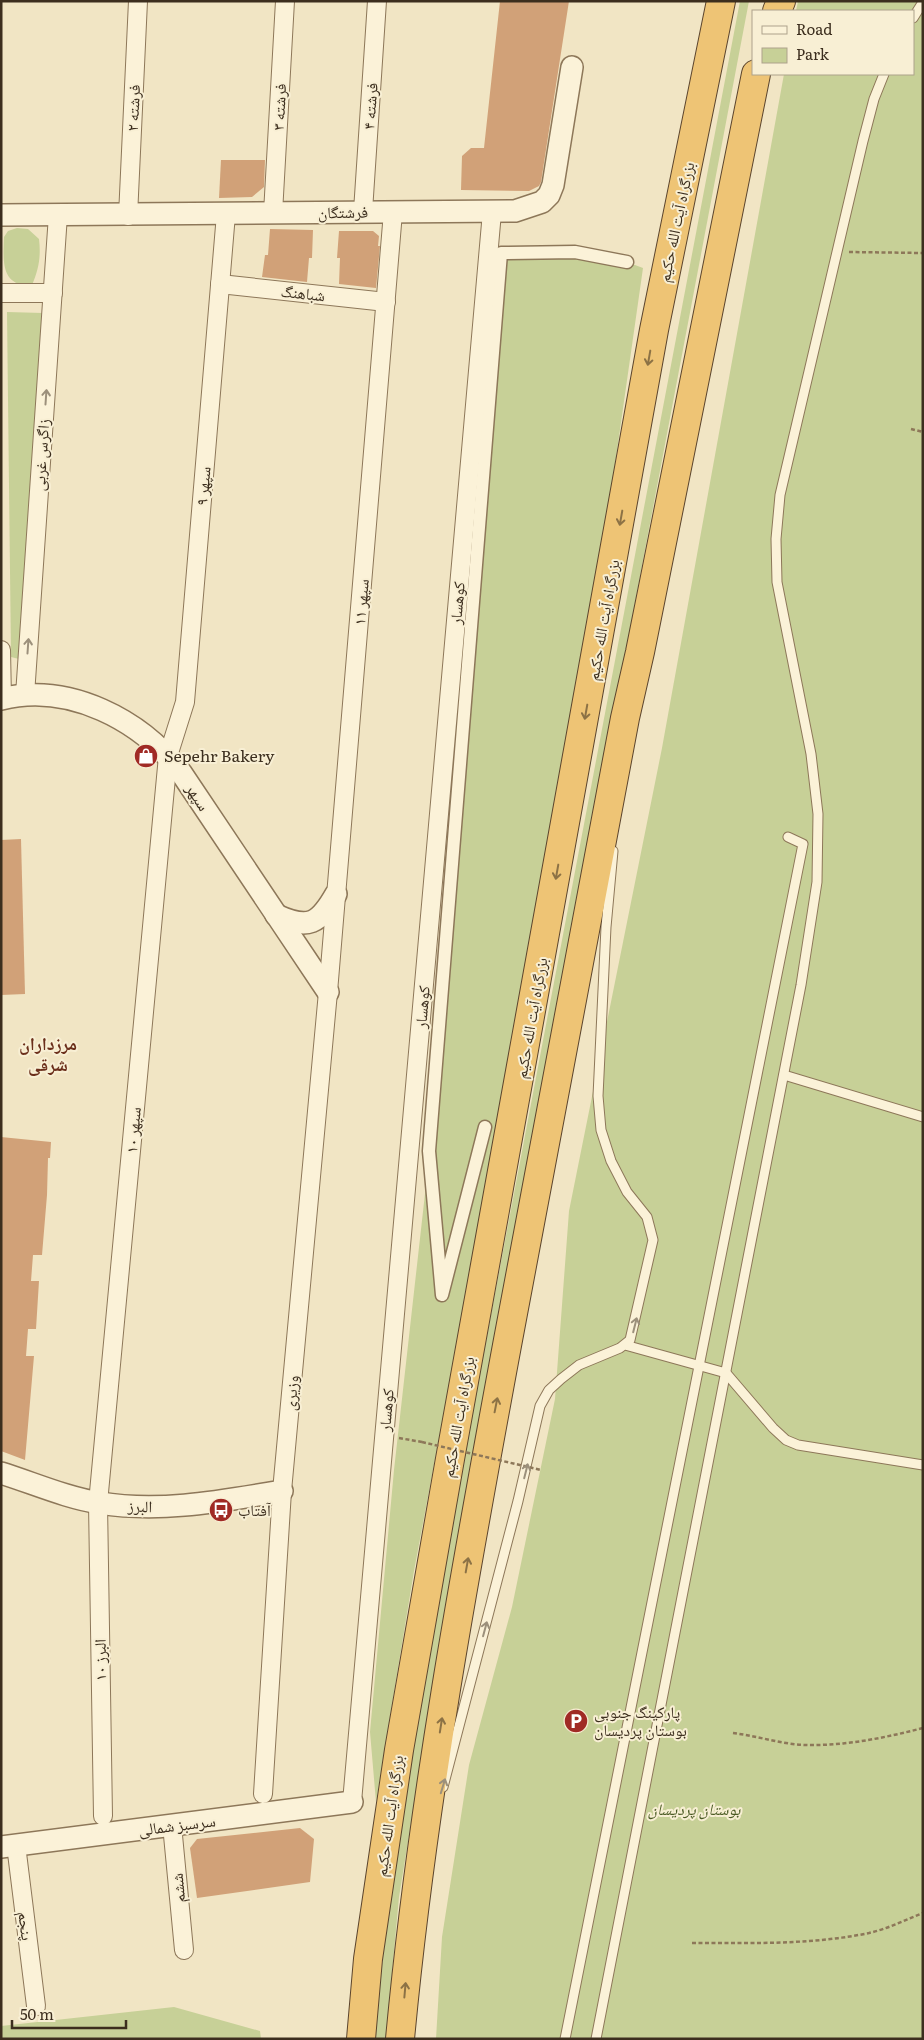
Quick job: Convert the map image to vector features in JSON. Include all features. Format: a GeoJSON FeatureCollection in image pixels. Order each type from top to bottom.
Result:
{"type":"FeatureCollection","features":[{"type":"Feature","properties":{"kind":"highway"},"geometry":{"type":"LineString","coordinates":[[654,330],[703,1]]}},
{"type":"Feature","properties":{"kind":"highway","name":"بزرگراه آیت الله حکیم"},"geometry":{"type":"LineString","coordinates":[[360,2039],[368,1959],[399,1750],[450,1459],[596,661],[654,330],[722,1]]}},
{"type":"Feature","properties":{"kind":"highway"},"geometry":{"type":"LineString","coordinates":[[400,2039],[419,1866],[478,1502],[625,718],[642,643],[756,75]]}},
{"type":"Feature","properties":{"kind":"street","name":"فرشته ۲"},"geometry":{"type":"LineString","coordinates":[[128,216],[138,1]]}},
{"type":"Feature","properties":{"kind":"street","name":"فرشته ۳"},"geometry":{"type":"LineString","coordinates":[[273,212],[285,1]]}},
{"type":"Feature","properties":{"kind":"street","name":"فرشته ۴"},"geometry":{"type":"LineString","coordinates":[[363,211],[377,1]]}},
{"type":"Feature","properties":{"kind":"street","name":"فرشتگان"},"geometry":{"type":"LineString","coordinates":[[1,215],[128,216],[363,211],[492,212],[514,211],[531,207],[542,202],[549,194],[556,175],[572,67]]}},
{"type":"Feature","properties":{"kind":"street","name":"سپهر ۱۱"},"geometry":{"type":"LineString","coordinates":[[328,992],[393,212]]}},
{"type":"Feature","properties":{"kind":"street","name":"کوهسار"},"geometry":{"type":"LineString","coordinates":[[352,1802],[492,212]]}},
{"type":"Feature","properties":{"kind":"street","name":"سپهر ۹"},"geometry":{"type":"LineString","coordinates":[[168,756],[185,702],[226,214]]}},
{"type":"Feature","properties":{"kind":"street","name":"زاگرس غربی"},"geometry":{"type":"LineString","coordinates":[[25,695],[58,215]]}},
{"type":"Feature","properties":{"kind":"street"},"geometry":{"type":"LineString","coordinates":[[485,1128],[442,1295],[429,1151],[501,253],[575,252],[627,262]]}},
{"type":"Feature","properties":{"kind":"street","name":"شباهنگ"},"geometry":{"type":"LineString","coordinates":[[220,284],[386,302]]}},
{"type":"Feature","properties":{"kind":"street"},"geometry":{"type":"LineString","coordinates":[[1,293],[53,293]]}},
{"type":"Feature","properties":{"kind":"street"},"geometry":{"type":"LineString","coordinates":[[1,650],[2,699]]}},
{"type":"Feature","properties":{"kind":"street","name":"سپهر"},"geometry":{"type":"LineString","coordinates":[[2,699],[25,695],[71,700],[98,708],[134,727],[168,756],[328,992]]}},
{"type":"Feature","properties":{"kind":"street","name":"سپهر ۱۰"},"geometry":{"type":"LineString","coordinates":[[98,1503],[168,756]]}},
{"type":"Feature","properties":{"kind":"street"},"geometry":{"type":"LineString","coordinates":[[276,915],[301,924],[312,922],[321,917],[336,894]]}},
{"type":"Feature","properties":{"kind":"street","name":"وزیری"},"geometry":{"type":"LineString","coordinates":[[263,1794],[282,1491],[328,992]]}},
{"type":"Feature","properties":{"kind":"street","name":"البرز"},"geometry":{"type":"LineString","coordinates":[[1,1473],[98,1503],[141,1508],[223,1501],[282,1491]]}},
{"type":"Feature","properties":{"kind":"street","name":"البرز ۱۰"},"geometry":{"type":"LineString","coordinates":[[98,1503],[103,1816]]}},
{"type":"Feature","properties":{"kind":"street","name":"سرسبز شمالی"},"geometry":{"type":"LineString","coordinates":[[9,1846],[352,1802]]}},
{"type":"Feature","properties":{"kind":"street","name":"ششم"},"geometry":{"type":"LineString","coordinates":[[172,1825],[184,1950]]}},
{"type":"Feature","properties":{"kind":"street","name":"پنجم"},"geometry":{"type":"LineString","coordinates":[[9,1846],[36,2006]]}},
{"type":"Feature","properties":{"kind":"lane"},"geometry":{"type":"LineString","coordinates":[[914,16],[923,2]]}},
{"type":"Feature","properties":{"kind":"lane"},"geometry":{"type":"LineString","coordinates":[[596,2039],[784,1075],[801,985],[817,882],[818,814],[811,754],[777,582],[776,539],[780,495],[863,142],[874,99],[884,75]]}},
{"type":"Feature","properties":{"kind":"lane"},"geometry":{"type":"LineString","coordinates":[[615,823],[625,718]]}},
{"type":"Feature","properties":{"kind":"lane"},"geometry":{"type":"LineString","coordinates":[[565,2039],[803,844],[788,837]]}},
{"type":"Feature","properties":{"kind":"lane"},"geometry":{"type":"LineString","coordinates":[[419,1866],[452,1758],[523,1484],[540,1406],[549,1390],[579,1365],[625,1345],[633,1332],[653,1240],[647,1217],[626,1192],[610,1162],[601,1130],[598,1096],[606,928],[614,842]]}},
{"type":"Feature","properties":{"kind":"lane"},"geometry":{"type":"LineString","coordinates":[[784,1075],[923,1117]]}},
{"type":"Feature","properties":{"kind":"lane"},"geometry":{"type":"LineString","coordinates":[[625,1345],[726,1373],[786,1440],[798,1445],[923,1464]]}},
{"type":"Feature","properties":{"kind":"path"},"geometry":{"type":"LineString","coordinates":[[837,252],[923,253]]}},
{"type":"Feature","properties":{"kind":"path"},"geometry":{"type":"LineString","coordinates":[[911,429],[923,432]]}},
{"type":"Feature","properties":{"kind":"path"},"geometry":{"type":"LineString","coordinates":[[384,1435],[541,1470]]}},
{"type":"Feature","properties":{"kind":"path"},"geometry":{"type":"LineString","coordinates":[[733,1733],[803,1745],[831,1744],[887,1737],[923,1728]]}},
{"type":"Feature","properties":{"kind":"path"},"geometry":{"type":"LineString","coordinates":[[692,1943],[768,1943],[822,1940],[870,1933],[923,1913]]}},
{"type":"Feature","properties":{"kind":"green space"},"geometry":{"type":"Polygon","coordinates":[[[740,1],[749,1],[440,1645],[399,1897],[386,2039],[375,2039],[381,1972],[401,1821],[447,1547],[740,1]]]}},
{"type":"Feature","properties":{"kind":"green space","name":"بوستان پردیسان"},"geometry":{"type":"Polygon","coordinates":[[[798,1],[923,1],[923,2039],[436,2039],[442,1937],[469,1765],[512,1607],[555,1399],[569,1211],[662,748],[784,75],[914,75],[914,10],[796,10],[798,1]]]}},
{"type":"Feature","properties":{"kind":"green space"},"geometry":{"type":"Polygon","coordinates":[[[17,228],[28,229],[39,239],[39,262],[32,285],[22,285],[14,282],[9,277],[4,264],[4,237],[8,231],[17,228]]]}},
{"type":"Feature","properties":{"kind":"green space"},"geometry":{"type":"Polygon","coordinates":[[[488,250],[627,262],[643,268],[593,619],[414,1571],[376,1802],[370,1732],[394,1470],[427,1176],[472,624],[488,250]]]}},
{"type":"Feature","properties":{"kind":"green space"},"geometry":{"type":"Polygon","coordinates":[[[7,312],[43,313],[19,659],[11,657],[7,312]]]}},
{"type":"Feature","properties":{"kind":"green space"},"geometry":{"type":"Polygon","coordinates":[[[174,2007],[260,2031],[261,2039],[1,2039],[1,2026],[174,2007]]]}},
{"type":"Feature","properties":{"kind":"building"},"geometry":{"type":"Polygon","coordinates":[[[500,1],[569,1],[541,182],[539,186],[529,191],[461,190],[462,156],[471,148],[484,148],[500,1]]]}},
{"type":"Feature","properties":{"kind":"building"},"geometry":{"type":"Polygon","coordinates":[[[221,160],[265,160],[264,187],[252,197],[219,198],[221,160]]]}},
{"type":"Feature","properties":{"kind":"building"},"geometry":{"type":"Polygon","coordinates":[[[270,229],[313,230],[312,258],[309,258],[307,282],[262,277],[265,255],[268,255],[270,229]]]}},
{"type":"Feature","properties":{"kind":"building"},"geometry":{"type":"Polygon","coordinates":[[[339,231],[373,231],[379,236],[378,246],[380,246],[376,288],[339,284],[340,258],[337,258],[339,231]]]}},
{"type":"Feature","properties":{"kind":"building"},"geometry":{"type":"Polygon","coordinates":[[[21,839],[25,994],[1,995],[1,840],[21,839]]]}},
{"type":"Feature","properties":{"kind":"building"},"geometry":{"type":"Polygon","coordinates":[[[1,1137],[51,1142],[50,1158],[48,1158],[42,1255],[33,1255],[31,1281],[39,1281],[36,1329],[28,1329],[26,1356],[34,1356],[25,1460],[1,1451],[1,1137]]]}},
{"type":"Feature","properties":{"kind":"building"},"geometry":{"type":"Polygon","coordinates":[[[300,1828],[314,1839],[310,1882],[197,1898],[190,1848],[197,1839],[300,1828]]]}},
{"type":"Feature","properties":{"kind":"place","name":"Sepehr Bakery"},"geometry":{"type":"Point","coordinates":[146,756]}},
{"type":"Feature","properties":{"kind":"place","name":"آفتاب"},"geometry":{"type":"Point","coordinates":[221,1510]}},
{"type":"Feature","properties":{"kind":"place","name":"پارکینگ جنوبی بوستان پردیسان"},"geometry":{"type":"Point","coordinates":[576,1721]}},
{"type":"Feature","properties":{"kind":"district","name":"مرزداران شرقی"},"geometry":{"type":"Point","coordinates":[48,1054]}}]}
